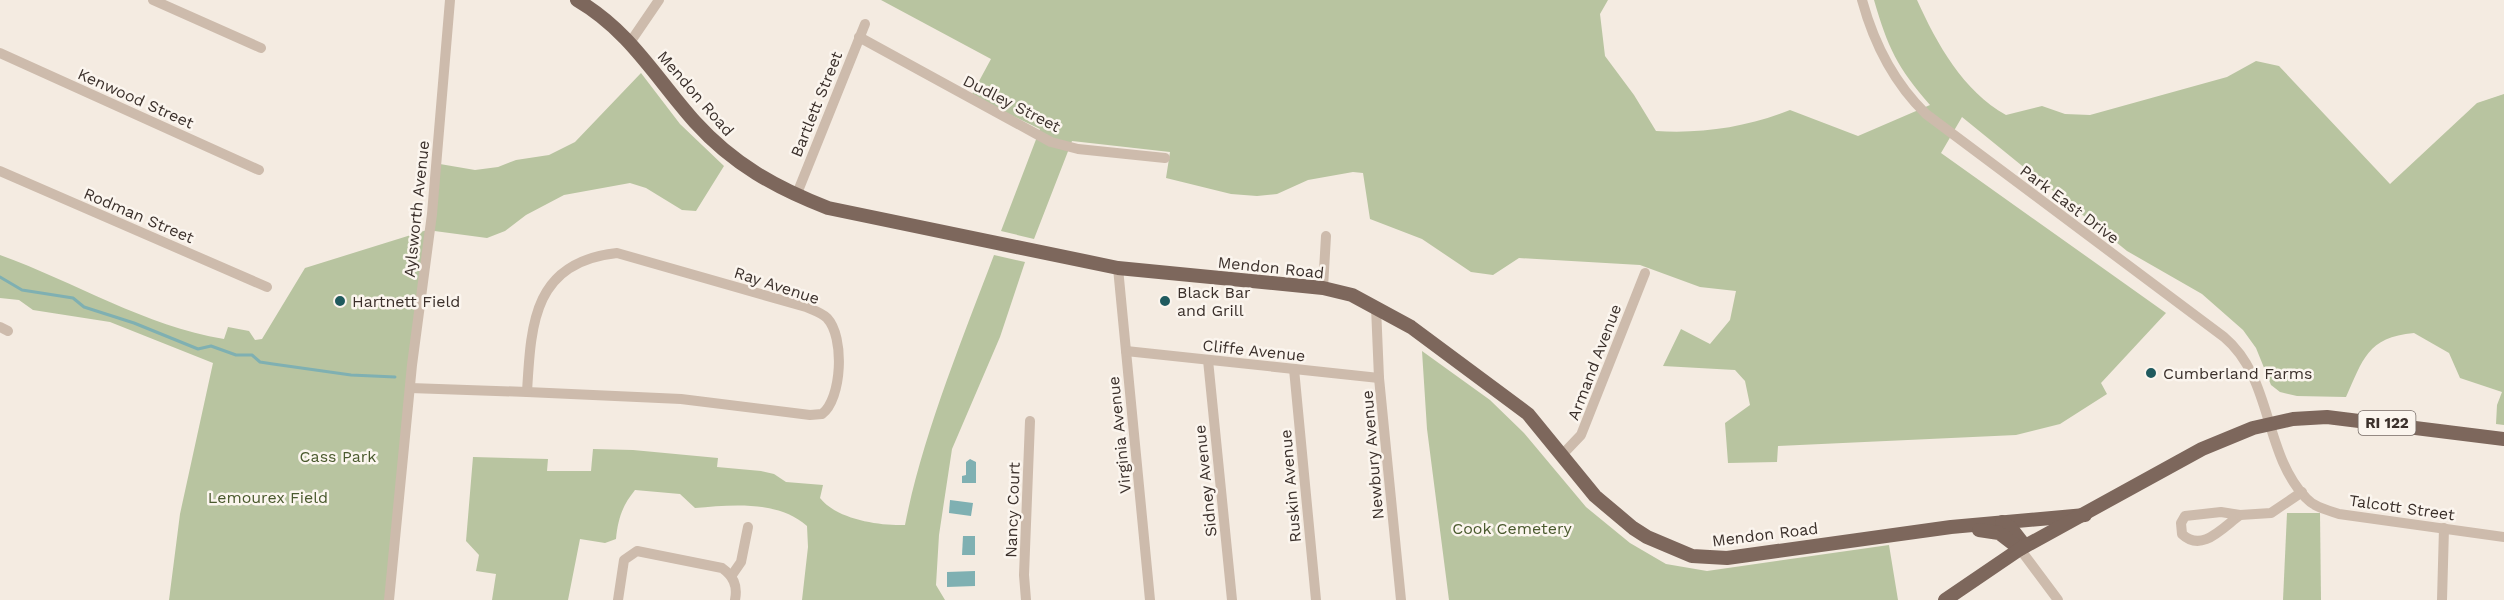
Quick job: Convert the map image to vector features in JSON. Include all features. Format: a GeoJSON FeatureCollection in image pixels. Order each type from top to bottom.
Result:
{"type":"FeatureCollection","features":[{"type":"Feature","properties":{"kind":"main road","name":"Mendon Road"},"geometry":{"type":"LineString","coordinates":[[578,0],[609,21],[631,41],[672,95],[723,150],[750,172],[796,196],[828,208],[1118,268],[1323,288],[1352,295],[1411,327],[1528,414],[1595,496],[1620,519],[1647,537],[1692,556],[1727,558],[1950,527],[2085,515]]}},
{"type":"Feature","properties":{"kind":"main road","name":"RI 122"},"geometry":{"type":"LineString","coordinates":[[1945,600],[2022,548],[2209,446],[2270,423],[2309,417],[2347,418],[2504,439]]}},
{"type":"Feature","properties":{"kind":"main road"},"geometry":{"type":"LineString","coordinates":[[2002,522],[2011,528],[2022,548]]}},
{"type":"Feature","properties":{"kind":"main road","name":"Mendon Road"},"geometry":{"type":"LineString","coordinates":[[1950,527],[1999,533],[2022,548]]}},
{"type":"Feature","properties":{"kind":"street"},"geometry":{"type":"LineString","coordinates":[[153,0],[261,48]]}},
{"type":"Feature","properties":{"kind":"street","name":"Aylsworth Avenue"},"geometry":{"type":"LineString","coordinates":[[388,600],[410,388],[432,214],[450,0]]}},
{"type":"Feature","properties":{"kind":"street"},"geometry":{"type":"LineString","coordinates":[[631,41],[659,0]]}},
{"type":"Feature","properties":{"kind":"street","name":"Park East Drive"},"geometry":{"type":"LineString","coordinates":[[1862,0],[1873,35],[1888,66],[1902,87],[1926,114],[2224,337],[2240,352],[2255,379],[2270,423]]}},
{"type":"Feature","properties":{"kind":"street","name":"Bartlett Street"},"geometry":{"type":"LineString","coordinates":[[796,196],[865,24]]}},
{"type":"Feature","properties":{"kind":"street","name":"Dudley Street"},"geometry":{"type":"LineString","coordinates":[[859,37],[1051,142],[1078,149],[1165,158]]}},
{"type":"Feature","properties":{"kind":"street","name":"Kenwood Street"},"geometry":{"type":"LineString","coordinates":[[0,53],[259,170]]}},
{"type":"Feature","properties":{"kind":"street","name":"Rodman Street"},"geometry":{"type":"LineString","coordinates":[[0,171],[267,287]]}},
{"type":"Feature","properties":{"kind":"street"},"geometry":{"type":"LineString","coordinates":[[1323,288],[1326,236]]}},
{"type":"Feature","properties":{"kind":"street","name":"Ray Avenue"},"geometry":{"type":"LineString","coordinates":[[410,388],[681,399],[794,414],[822,414],[834,402],[837,391],[837,342],[826,318],[806,307],[631,255],[606,254],[585,260],[545,292],[531,334],[527,392]]}},
{"type":"Feature","properties":{"kind":"street","name":"Virginia Avenue"},"geometry":{"type":"LineString","coordinates":[[1118,268],[1150,600]]}},
{"type":"Feature","properties":{"kind":"street","name":"Armand Avenue"},"geometry":{"type":"LineString","coordinates":[[1561,456],[1581,435],[1645,273]]}},
{"type":"Feature","properties":{"kind":"street","name":"Newbury Avenue"},"geometry":{"type":"LineString","coordinates":[[1376,307],[1379,378],[1401,600]]}},
{"type":"Feature","properties":{"kind":"street","name":"Cliffe Avenue"},"geometry":{"type":"LineString","coordinates":[[1126,351],[1379,378]]}},
{"type":"Feature","properties":{"kind":"street","name":"Sidney Avenue"},"geometry":{"type":"LineString","coordinates":[[1208,360],[1232,600]]}},
{"type":"Feature","properties":{"kind":"street","name":"Ruskin Avenue"},"geometry":{"type":"LineString","coordinates":[[1294,369],[1316,600]]}},
{"type":"Feature","properties":{"kind":"street","name":"Nancy Court"},"geometry":{"type":"LineString","coordinates":[[1026,600],[1024,564],[1030,421]]}},
{"type":"Feature","properties":{"kind":"street","name":"Talcott Street"},"geometry":{"type":"LineString","coordinates":[[2270,423],[2289,477],[2319,507],[2339,514],[2504,537]]}},
{"type":"Feature","properties":{"kind":"street"},"geometry":{"type":"LineString","coordinates":[[2240,515],[2203,542],[2189,541],[2182,534],[2181,524],[2185,516],[2193,513],[2221,512],[2240,515],[2271,513],[2302,492]]}},
{"type":"Feature","properties":{"kind":"street"},"geometry":{"type":"LineString","coordinates":[[732,575],[741,562],[748,527]]}},
{"type":"Feature","properties":{"kind":"street"},"geometry":{"type":"LineString","coordinates":[[2442,600],[2444,528]]}},
{"type":"Feature","properties":{"kind":"street"},"geometry":{"type":"LineString","coordinates":[[2022,548],[2058,600]]}},
{"type":"Feature","properties":{"kind":"street"},"geometry":{"type":"LineString","coordinates":[[618,600],[624,560],[637,551],[722,568],[732,575],[737,590],[735,600]]}},
{"type":"Feature","properties":{"kind":"green space"},"geometry":{"type":"Polygon","coordinates":[[[881,0],[1608,0],[1600,14],[1605,56],[1634,95],[1656,131],[1724,128],[1758,121],[1790,110],[1858,136],[1930,105],[1901,68],[1889,44],[1874,0],[1917,0],[1933,33],[1964,80],[1991,105],[2006,115],[2042,106],[2065,114],[2090,115],[2227,77],[2256,61],[2279,66],[2390,184],[2477,103],[2504,94],[2504,425],[2496,424],[2497,405],[2502,392],[2460,378],[2449,353],[2414,333],[2398,335],[2376,345],[2357,372],[2346,397],[2297,396],[2280,392],[2271,385],[2256,348],[2243,330],[2202,294],[2127,251],[1962,117],[1941,153],[2166,313],[2101,383],[2107,394],[2060,424],[2016,435],[1778,446],[1777,462],[1728,463],[1725,423],[1750,405],[1745,381],[1735,370],[1663,366],[1681,329],[1710,344],[1730,320],[1736,291],[1700,287],[1640,265],[1519,258],[1493,275],[1471,272],[1422,239],[1370,219],[1363,173],[1353,172],[1308,180],[1277,194],[1257,196],[1231,194],[1166,178],[1170,152],[1072,141],[1034,239],[1001,231],[1040,129],[971,96],[991,59],[881,0]]]}},
{"type":"Feature","properties":{"kind":"green space"},"geometry":{"type":"Polygon","coordinates":[[[641,73],[680,124],[724,166],[696,211],[682,210],[646,188],[630,183],[564,195],[526,215],[505,231],[487,238],[427,230],[434,163],[475,170],[549,155],[575,142],[641,73]]]}},
{"type":"Feature","properties":{"kind":"green space","name":"Lemourex Field"},"geometry":{"type":"Polygon","coordinates":[[[427,230],[388,600],[169,600],[180,514],[213,363],[110,322],[33,310],[19,300],[0,298],[0,255],[166,324],[224,339],[228,327],[249,331],[255,340],[262,339],[305,268],[427,230]]]}},
{"type":"Feature","properties":{"kind":"green space"},"geometry":{"type":"Polygon","coordinates":[[[994,255],[1025,262],[1000,337],[952,449],[939,535],[936,585],[945,600],[802,600],[808,547],[807,526],[795,518],[782,512],[754,506],[695,508],[680,494],[635,490],[621,513],[616,539],[605,543],[580,539],[568,600],[492,600],[496,574],[476,571],[479,555],[466,541],[473,457],[548,459],[547,471],[591,471],[593,449],[633,450],[718,458],[717,467],[761,471],[774,474],[786,482],[823,485],[820,498],[836,511],[847,516],[883,524],[905,525],[932,423],[994,255]]]}},
{"type":"Feature","properties":{"kind":"green space","name":"Cook Cemetery"},"geometry":{"type":"Polygon","coordinates":[[[1422,351],[1490,400],[1524,433],[1586,507],[1630,543],[1666,564],[1707,571],[1889,545],[1898,600],[1449,600],[1427,429],[1422,351]]]}},
{"type":"Feature","properties":{"kind":"green space"},"geometry":{"type":"Polygon","coordinates":[[[2287,513],[2320,513],[2321,600],[2283,600],[2287,513]]]}},
{"type":"Feature","properties":{"kind":"water"},"geometry":{"type":"Polygon","coordinates":[[[970,459],[976,462],[976,483],[962,483],[962,476],[966,475],[966,462],[970,459]]]}},
{"type":"Feature","properties":{"kind":"water"},"geometry":{"type":"Polygon","coordinates":[[[950,500],[973,503],[971,516],[949,513],[950,500]]]}},
{"type":"Feature","properties":{"kind":"water"},"geometry":{"type":"Polygon","coordinates":[[[963,536],[975,536],[975,555],[962,555],[963,536]]]}},
{"type":"Feature","properties":{"kind":"water"},"geometry":{"type":"Polygon","coordinates":[[[975,571],[975,586],[947,587],[947,572],[975,571]]]}},
{"type":"Feature","properties":{"kind":"waterway"},"geometry":{"type":"LineString","coordinates":[[0,277],[22,290],[73,298],[84,307],[134,323],[198,349],[211,346],[236,355],[252,355],[260,362],[351,375],[395,377]]}},
{"type":"Feature","properties":{"kind":"place","name":"Hartnett Field"},"geometry":{"type":"Point","coordinates":[340,301]}},
{"type":"Feature","properties":{"kind":"place","name":"Black Bar and Grill"},"geometry":{"type":"Point","coordinates":[1165,301]}},
{"type":"Feature","properties":{"kind":"place","name":"Cumberland Farms"},"geometry":{"type":"Point","coordinates":[2151,373]}},
{"type":"Feature","properties":{"kind":"park label","name":"Cass Park"},"geometry":{"type":"Point","coordinates":[338,456]}}]}
